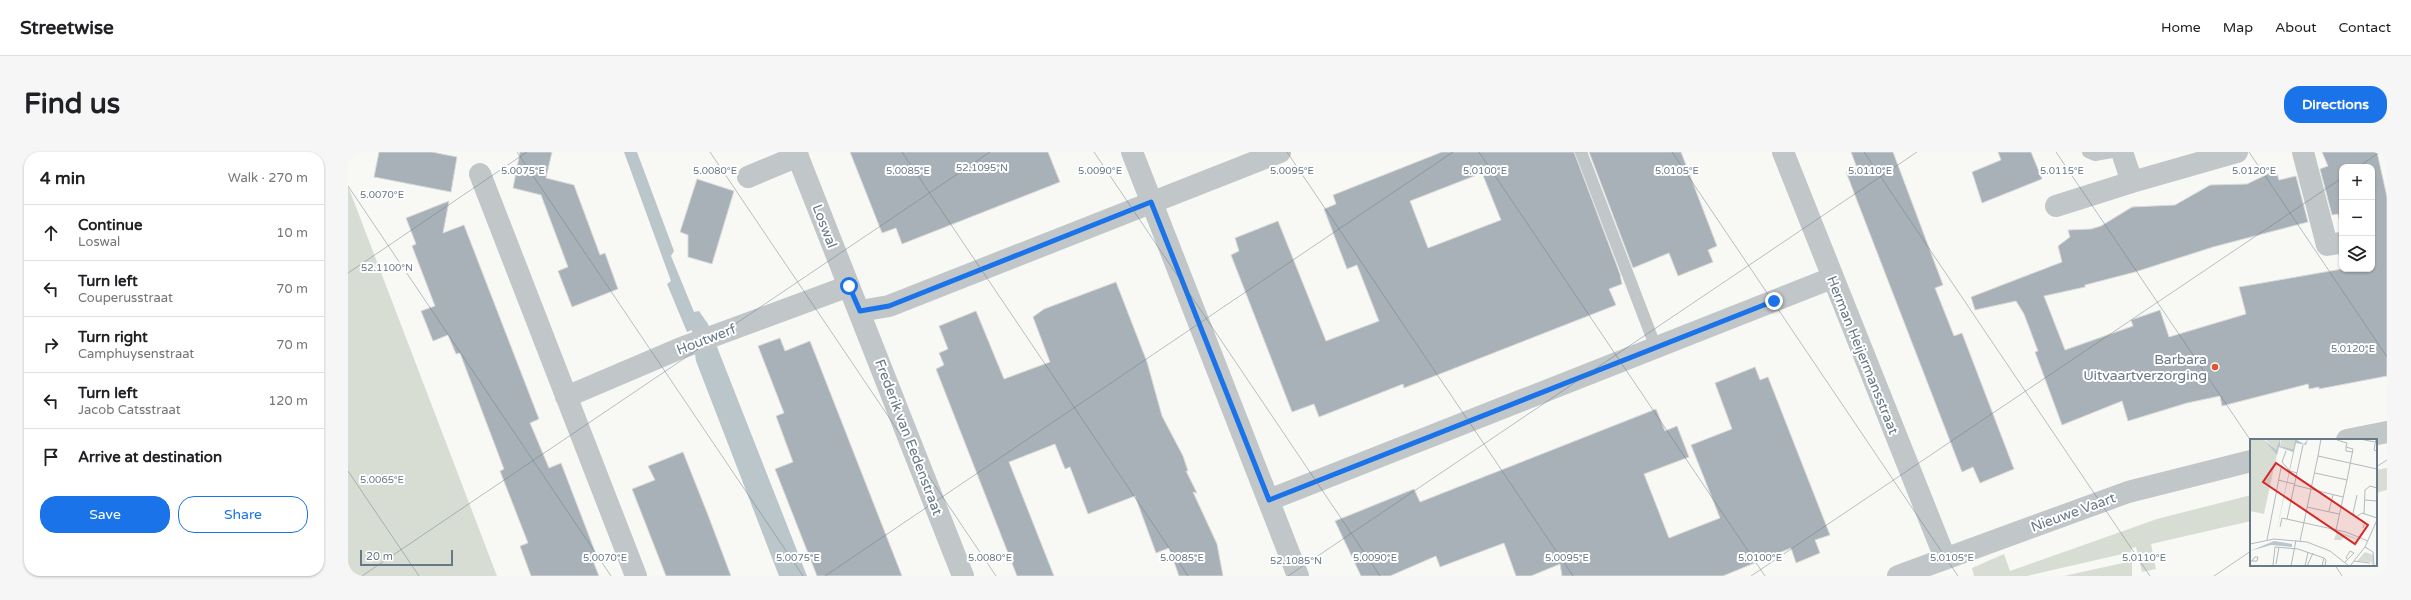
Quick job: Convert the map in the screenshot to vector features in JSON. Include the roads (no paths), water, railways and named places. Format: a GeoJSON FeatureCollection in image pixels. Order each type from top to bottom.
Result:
{"type":"FeatureCollection","features":[{"type":"Feature","properties":{"kind":"street"},"geometry":{"type":"LineString","coordinates":[[1132,152],[1298,576]]}},
{"type":"Feature","properties":{"kind":"street","name":"Houtwerf"},"geometry":{"type":"LineString","coordinates":[[566,397],[681,348],[725,332],[854,299],[889,306],[1280,152]]}},
{"type":"Feature","properties":{"kind":"street","name":"Herman Heijermansstraat"},"geometry":{"type":"LineString","coordinates":[[1783,152],[1832,278],[1946,558]]}},
{"type":"Feature","properties":{"kind":"street"},"geometry":{"type":"LineString","coordinates":[[2122,152],[2132,182]]}},
{"type":"Feature","properties":{"kind":"street"},"geometry":{"type":"LineString","coordinates":[[2056,206],[2132,182],[2237,152]]}},
{"type":"Feature","properties":{"kind":"street"},"geometry":{"type":"LineString","coordinates":[[2303,152],[2327,245],[2339,243]]}},
{"type":"Feature","properties":{"kind":"street"},"geometry":{"type":"LineString","coordinates":[[748,177],[797,154]]}},
{"type":"Feature","properties":{"kind":"street","name":"Loswal"},"geometry":{"type":"LineString","coordinates":[[797,154],[854,299]]}},
{"type":"Feature","properties":{"kind":"street"},"geometry":{"type":"LineString","coordinates":[[480,174],[636,576]]}},
{"type":"Feature","properties":{"kind":"street"},"geometry":{"type":"LineString","coordinates":[[1269,500],[1832,278]]}},
{"type":"Feature","properties":{"kind":"street","name":"Frederik van Eedenstraat"},"geometry":{"type":"LineString","coordinates":[[854,299],[963,576]]}},
{"type":"Feature","properties":{"kind":"street"},"geometry":{"type":"LineString","coordinates":[[2352,439],[2387,432]]}},
{"type":"Feature","properties":{"kind":"street","name":"Nieuwe Vaart"},"geometry":{"type":"LineString","coordinates":[[1898,576],[2128,492],[2250,461]]}},
{"type":"Feature","properties":{"kind":"lane"},"geometry":{"type":"LineString","coordinates":[[1581,152],[1656,348]]}},
{"type":"Feature","properties":{"kind":"lane"},"geometry":{"type":"LineString","coordinates":[[2088,152],[2095,155],[2112,152]]}},
{"type":"Feature","properties":{"kind":"place","name":"Barbara Uitvaartverzorging"},"geometry":{"type":"Point","coordinates":[2215,367]}}]}
